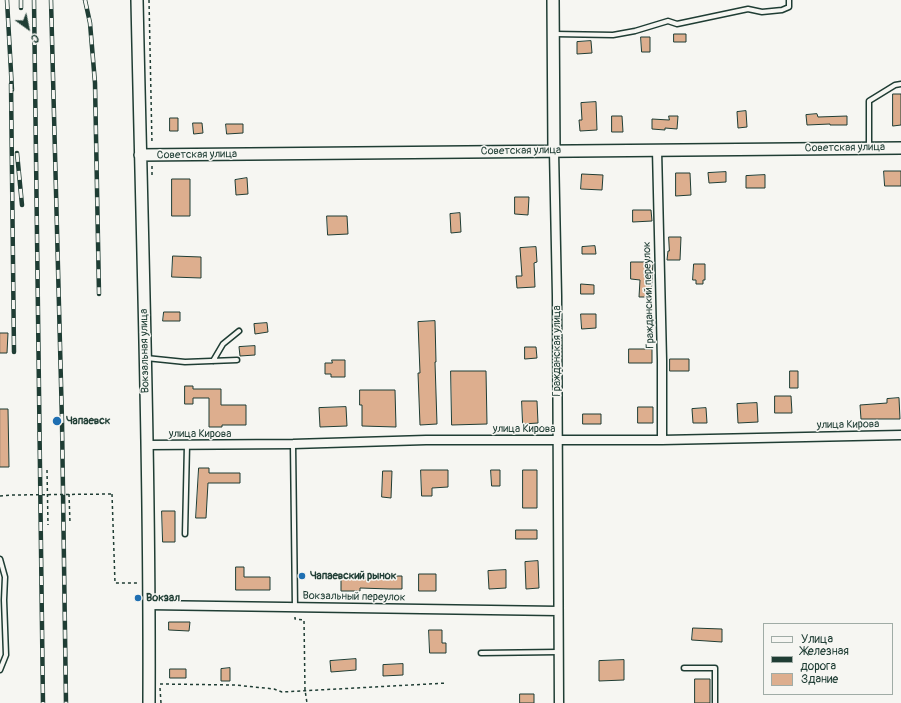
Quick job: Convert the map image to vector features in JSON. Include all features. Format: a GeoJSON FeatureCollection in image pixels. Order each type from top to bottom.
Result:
{"type":"FeatureCollection","features":[{"type":"Feature","properties":{"kind":"street","name":"Вокзальная улица"},"geometry":{"type":"LineString","coordinates":[[137,0],[147,445],[149,703]]}},
{"type":"Feature","properties":{"kind":"street","name":"Гражданская улица"},"geometry":{"type":"LineString","coordinates":[[553,0],[557,296],[559,703]]}},
{"type":"Feature","properties":{"kind":"street","name":"Советская улица"},"geometry":{"type":"LineString","coordinates":[[140,155],[901,148]]}},
{"type":"Feature","properties":{"kind":"street","name":"Гражданский переулок"},"geometry":{"type":"LineString","coordinates":[[657,150],[662,360],[662,440]]}},
{"type":"Feature","properties":{"kind":"street","name":"улица Кирова"},"geometry":{"type":"LineString","coordinates":[[147,445],[293,444],[426,440],[662,440],[901,435]]}},
{"type":"Feature","properties":{"kind":"street","name":"Вокзальный переулок"},"geometry":{"type":"LineString","coordinates":[[149,605],[558,611]]}},
{"type":"Feature","properties":{"kind":"lane"},"geometry":{"type":"LineString","coordinates":[[553,34],[613,34],[635,31],[668,21],[677,24],[748,9],[762,12],[782,10],[789,7],[789,0]]}},
{"type":"Feature","properties":{"kind":"lane"},"geometry":{"type":"LineString","coordinates":[[869,148],[869,101],[895,84],[901,84]]}},
{"type":"Feature","properties":{"kind":"lane"},"geometry":{"type":"LineString","coordinates":[[213,361],[223,344],[239,331]]}},
{"type":"Feature","properties":{"kind":"lane"},"geometry":{"type":"LineString","coordinates":[[145,358],[185,362],[237,360]]}},
{"type":"Feature","properties":{"kind":"lane"},"geometry":{"type":"LineString","coordinates":[[293,444],[295,608]]}},
{"type":"Feature","properties":{"kind":"lane"},"geometry":{"type":"LineString","coordinates":[[185,534],[187,445]]}},
{"type":"Feature","properties":{"kind":"lane"},"geometry":{"type":"LineString","coordinates":[[0,559],[5,577],[4,600],[6,655],[0,670]]}},
{"type":"Feature","properties":{"kind":"lane"},"geometry":{"type":"LineString","coordinates":[[481,653],[558,652]]}},
{"type":"Feature","properties":{"kind":"lane"},"geometry":{"type":"LineString","coordinates":[[684,668],[715,668],[715,703]]}},
{"type":"Feature","properties":{"kind":"path"},"geometry":{"type":"LineString","coordinates":[[47,470],[48,525]]}},
{"type":"Feature","properties":{"kind":"path"},"geometry":{"type":"LineString","coordinates":[[70,494],[70,523]]}},
{"type":"Feature","properties":{"kind":"path"},"geometry":{"type":"LineString","coordinates":[[0,496],[112,494],[113,530]]}},
{"type":"Feature","properties":{"kind":"path"},"geometry":{"type":"LineString","coordinates":[[295,608],[295,619],[304,620],[305,690],[307,703]]}},
{"type":"Feature","properties":{"kind":"path"},"geometry":{"type":"LineString","coordinates":[[160,703],[160,684],[235,685],[274,689],[282,692],[447,683]]}},
{"type":"Feature","properties":{"kind":"building"},"geometry":{"type":"Polygon","coordinates":[[[674,34],[686,34],[686,42],[674,42],[674,34]]]}},
{"type":"Feature","properties":{"kind":"building"},"geometry":{"type":"Polygon","coordinates":[[[641,37],[650,37],[650,52],[642,52],[641,37]]]}},
{"type":"Feature","properties":{"kind":"building"},"geometry":{"type":"Polygon","coordinates":[[[591,41],[592,53],[577,54],[577,42],[591,41]]]}},
{"type":"Feature","properties":{"kind":"building"},"geometry":{"type":"Polygon","coordinates":[[[893,94],[901,94],[901,125],[893,126],[893,94]]]}},
{"type":"Feature","properties":{"kind":"building"},"geometry":{"type":"Polygon","coordinates":[[[596,102],[597,130],[580,131],[579,120],[582,120],[581,103],[596,102]]]}},
{"type":"Feature","properties":{"kind":"building"},"geometry":{"type":"Polygon","coordinates":[[[746,111],[747,127],[738,128],[737,112],[746,111]]]}},
{"type":"Feature","properties":{"kind":"building"},"geometry":{"type":"Polygon","coordinates":[[[817,114],[818,117],[847,116],[847,125],[807,125],[806,115],[817,114]]]}},
{"type":"Feature","properties":{"kind":"building"},"geometry":{"type":"Polygon","coordinates":[[[612,116],[622,116],[623,132],[612,132],[612,116]]]}},
{"type":"Feature","properties":{"kind":"building"},"geometry":{"type":"Polygon","coordinates":[[[669,116],[678,116],[677,129],[652,129],[652,119],[669,120],[669,116]]]}},
{"type":"Feature","properties":{"kind":"building"},"geometry":{"type":"Polygon","coordinates":[[[170,118],[178,118],[178,131],[170,131],[170,118]]]}},
{"type":"Feature","properties":{"kind":"building"},"geometry":{"type":"Polygon","coordinates":[[[193,123],[202,123],[203,133],[194,134],[193,123]]]}},
{"type":"Feature","properties":{"kind":"building"},"geometry":{"type":"Polygon","coordinates":[[[226,124],[243,124],[243,133],[227,134],[226,124]]]}},
{"type":"Feature","properties":{"kind":"building"},"geometry":{"type":"Polygon","coordinates":[[[884,171],[901,171],[901,186],[885,186],[884,171]]]}},
{"type":"Feature","properties":{"kind":"building"},"geometry":{"type":"Polygon","coordinates":[[[726,172],[726,182],[709,183],[708,173],[726,172]]]}},
{"type":"Feature","properties":{"kind":"building"},"geometry":{"type":"Polygon","coordinates":[[[676,173],[690,173],[691,195],[676,196],[676,173]]]}},
{"type":"Feature","properties":{"kind":"building"},"geometry":{"type":"Polygon","coordinates":[[[582,174],[603,175],[602,190],[581,189],[582,174]]]}},
{"type":"Feature","properties":{"kind":"building"},"geometry":{"type":"Polygon","coordinates":[[[765,175],[765,188],[746,188],[746,176],[765,175]]]}},
{"type":"Feature","properties":{"kind":"building"},"geometry":{"type":"Polygon","coordinates":[[[247,178],[248,194],[236,195],[235,180],[247,178]]]}},
{"type":"Feature","properties":{"kind":"building"},"geometry":{"type":"Polygon","coordinates":[[[172,179],[190,179],[190,216],[172,216],[172,179]]]}},
{"type":"Feature","properties":{"kind":"building"},"geometry":{"type":"Polygon","coordinates":[[[515,197],[529,197],[528,215],[515,214],[515,197]]]}},
{"type":"Feature","properties":{"kind":"building"},"geometry":{"type":"Polygon","coordinates":[[[633,210],[651,210],[652,221],[633,222],[633,210]]]}},
{"type":"Feature","properties":{"kind":"building"},"geometry":{"type":"Polygon","coordinates":[[[460,213],[461,232],[451,233],[450,214],[460,213]]]}},
{"type":"Feature","properties":{"kind":"building"},"geometry":{"type":"Polygon","coordinates":[[[327,216],[347,216],[348,234],[328,235],[327,216]]]}},
{"type":"Feature","properties":{"kind":"building"},"geometry":{"type":"Polygon","coordinates":[[[669,237],[681,237],[680,260],[667,260],[669,251],[669,237]]]}},
{"type":"Feature","properties":{"kind":"building"},"geometry":{"type":"Polygon","coordinates":[[[595,246],[596,254],[582,254],[582,247],[595,246]]]}},
{"type":"Feature","properties":{"kind":"building"},"geometry":{"type":"Polygon","coordinates":[[[536,247],[537,262],[534,263],[535,287],[517,288],[516,276],[522,276],[520,248],[536,247]]]}},
{"type":"Feature","properties":{"kind":"building"},"geometry":{"type":"Polygon","coordinates":[[[173,256],[201,257],[201,278],[172,277],[173,256]]]}},
{"type":"Feature","properties":{"kind":"building"},"geometry":{"type":"Polygon","coordinates":[[[631,262],[653,262],[651,297],[639,297],[640,280],[631,279],[631,262]]]}},
{"type":"Feature","properties":{"kind":"building"},"geometry":{"type":"Polygon","coordinates":[[[694,264],[705,264],[705,280],[703,280],[703,284],[696,284],[696,280],[693,280],[694,264]]]}},
{"type":"Feature","properties":{"kind":"building"},"geometry":{"type":"Polygon","coordinates":[[[581,284],[594,285],[594,294],[581,294],[581,284]]]}},
{"type":"Feature","properties":{"kind":"building"},"geometry":{"type":"Polygon","coordinates":[[[164,312],[180,312],[180,321],[163,321],[164,312]]]}},
{"type":"Feature","properties":{"kind":"building"},"geometry":{"type":"Polygon","coordinates":[[[581,314],[596,314],[596,328],[582,329],[581,314]]]}},
{"type":"Feature","properties":{"kind":"building"},"geometry":{"type":"Polygon","coordinates":[[[435,321],[437,424],[420,425],[418,322],[435,321]]]}},
{"type":"Feature","properties":{"kind":"building"},"geometry":{"type":"Polygon","coordinates":[[[267,323],[268,332],[255,334],[254,324],[267,323]]]}},
{"type":"Feature","properties":{"kind":"building"},"geometry":{"type":"Polygon","coordinates":[[[0,333],[8,333],[7,353],[0,353],[0,333]]]}},
{"type":"Feature","properties":{"kind":"building"},"geometry":{"type":"Polygon","coordinates":[[[255,346],[255,355],[240,356],[239,347],[255,346]]]}},
{"type":"Feature","properties":{"kind":"building"},"geometry":{"type":"Polygon","coordinates":[[[525,347],[536,347],[537,358],[525,359],[525,347]]]}},
{"type":"Feature","properties":{"kind":"building"},"geometry":{"type":"Polygon","coordinates":[[[629,349],[652,349],[652,363],[629,363],[629,349]]]}},
{"type":"Feature","properties":{"kind":"building"},"geometry":{"type":"Polygon","coordinates":[[[670,359],[689,359],[689,371],[670,371],[670,359]]]}},
{"type":"Feature","properties":{"kind":"building"},"geometry":{"type":"Polygon","coordinates":[[[332,360],[345,360],[345,377],[331,377],[331,374],[325,374],[325,363],[332,363],[332,360]]]}},
{"type":"Feature","properties":{"kind":"building"},"geometry":{"type":"Polygon","coordinates":[[[451,371],[486,371],[487,424],[452,425],[451,371]]]}},
{"type":"Feature","properties":{"kind":"building"},"geometry":{"type":"Polygon","coordinates":[[[790,371],[798,371],[798,388],[790,388],[790,371]]]}},
{"type":"Feature","properties":{"kind":"building"},"geometry":{"type":"Polygon","coordinates":[[[185,386],[193,386],[193,389],[221,389],[221,405],[246,405],[246,425],[222,425],[222,427],[209,427],[209,398],[193,398],[193,404],[185,404],[185,386]]]}},
{"type":"Feature","properties":{"kind":"building"},"geometry":{"type":"Polygon","coordinates":[[[360,390],[395,390],[396,427],[362,426],[360,390]]]}},
{"type":"Feature","properties":{"kind":"building"},"geometry":{"type":"Polygon","coordinates":[[[775,396],[791,396],[792,413],[775,413],[775,396]]]}},
{"type":"Feature","properties":{"kind":"building"},"geometry":{"type":"Polygon","coordinates":[[[899,398],[900,419],[861,419],[860,405],[887,403],[887,399],[899,398]]]}},
{"type":"Feature","properties":{"kind":"building"},"geometry":{"type":"Polygon","coordinates":[[[522,401],[537,401],[538,423],[523,424],[522,401]]]}},
{"type":"Feature","properties":{"kind":"building"},"geometry":{"type":"Polygon","coordinates":[[[757,403],[758,422],[738,423],[737,404],[757,403]]]}},
{"type":"Feature","properties":{"kind":"building"},"geometry":{"type":"Polygon","coordinates":[[[346,407],[347,426],[320,427],[319,408],[346,407]]]}},
{"type":"Feature","properties":{"kind":"building"},"geometry":{"type":"Polygon","coordinates":[[[638,407],[653,407],[653,423],[638,423],[638,407]]]}},
{"type":"Feature","properties":{"kind":"building"},"geometry":{"type":"Polygon","coordinates":[[[706,408],[707,423],[693,423],[692,409],[706,408]]]}},
{"type":"Feature","properties":{"kind":"building"},"geometry":{"type":"Polygon","coordinates":[[[0,409],[8,409],[9,467],[0,467],[0,409]]]}},
{"type":"Feature","properties":{"kind":"building"},"geometry":{"type":"Polygon","coordinates":[[[583,414],[601,414],[601,424],[583,424],[583,414]]]}},
{"type":"Feature","properties":{"kind":"building"},"geometry":{"type":"Polygon","coordinates":[[[199,468],[209,468],[209,473],[240,473],[240,483],[208,483],[206,518],[196,518],[199,468]]]}},
{"type":"Feature","properties":{"kind":"building"},"geometry":{"type":"Polygon","coordinates":[[[421,470],[448,470],[448,487],[432,488],[432,496],[422,496],[421,470]]]}},
{"type":"Feature","properties":{"kind":"building"},"geometry":{"type":"Polygon","coordinates":[[[491,470],[500,470],[500,486],[492,486],[491,470]]]}},
{"type":"Feature","properties":{"kind":"building"},"geometry":{"type":"Polygon","coordinates":[[[523,470],[537,470],[537,508],[523,508],[523,470]]]}},
{"type":"Feature","properties":{"kind":"building"},"geometry":{"type":"Polygon","coordinates":[[[383,471],[392,471],[391,498],[382,497],[383,471]]]}},
{"type":"Feature","properties":{"kind":"building"},"geometry":{"type":"Polygon","coordinates":[[[162,511],[175,511],[175,542],[163,542],[162,511]]]}},
{"type":"Feature","properties":{"kind":"building"},"geometry":{"type":"Polygon","coordinates":[[[516,530],[537,530],[537,539],[516,539],[516,530]]]}},
{"type":"Feature","properties":{"kind":"building"},"geometry":{"type":"Polygon","coordinates":[[[538,561],[539,588],[526,589],[525,562],[538,561]]]}},
{"type":"Feature","properties":{"kind":"building"},"geometry":{"type":"Polygon","coordinates":[[[236,567],[244,567],[244,577],[270,577],[270,590],[236,590],[236,567]]]}},
{"type":"Feature","properties":{"kind":"building"},"geometry":{"type":"Polygon","coordinates":[[[506,570],[506,588],[489,589],[488,571],[506,570]]]}},
{"type":"Feature","properties":{"kind":"building"},"geometry":{"type":"Polygon","coordinates":[[[419,574],[436,574],[436,591],[419,591],[419,574]]]}},
{"type":"Feature","properties":{"kind":"building"},"geometry":{"type":"Polygon","coordinates":[[[368,576],[402,576],[402,589],[360,588],[360,591],[341,591],[341,578],[368,578],[368,576]]]}},
{"type":"Feature","properties":{"kind":"building"},"geometry":{"type":"Polygon","coordinates":[[[169,622],[190,622],[189,631],[169,630],[169,622]]]}},
{"type":"Feature","properties":{"kind":"building"},"geometry":{"type":"Polygon","coordinates":[[[693,628],[722,629],[722,642],[692,640],[693,628]]]}},
{"type":"Feature","properties":{"kind":"building"},"geometry":{"type":"Polygon","coordinates":[[[429,630],[442,630],[442,643],[446,643],[446,653],[430,653],[429,630]]]}},
{"type":"Feature","properties":{"kind":"building"},"geometry":{"type":"Polygon","coordinates":[[[356,659],[356,670],[331,672],[330,661],[356,659]]]}},
{"type":"Feature","properties":{"kind":"building"},"geometry":{"type":"Polygon","coordinates":[[[624,660],[624,680],[599,681],[599,661],[624,660]]]}},
{"type":"Feature","properties":{"kind":"building"},"geometry":{"type":"Polygon","coordinates":[[[403,664],[403,675],[383,676],[383,665],[403,664]]]}},
{"type":"Feature","properties":{"kind":"building"},"geometry":{"type":"Polygon","coordinates":[[[230,668],[230,681],[221,681],[221,669],[230,668]]]}},
{"type":"Feature","properties":{"kind":"building"},"geometry":{"type":"Polygon","coordinates":[[[170,669],[186,669],[186,678],[170,678],[170,669]]]}},
{"type":"Feature","properties":{"kind":"building"},"geometry":{"type":"Polygon","coordinates":[[[695,679],[710,679],[710,703],[695,703],[695,679]]]}},
{"type":"Feature","properties":{"kind":"building"},"geometry":{"type":"Polygon","coordinates":[[[520,694],[534,694],[534,703],[520,703],[520,694]]]}},
{"type":"Feature","properties":{"kind":"railway"},"geometry":{"type":"LineString","coordinates":[[7,0],[12,90]]}},
{"type":"Feature","properties":{"kind":"railway"},"geometry":{"type":"LineString","coordinates":[[21,0],[21,8]]}},
{"type":"Feature","properties":{"kind":"railway"},"geometry":{"type":"LineString","coordinates":[[34,0],[43,703]]}},
{"type":"Feature","properties":{"kind":"railway"},"geometry":{"type":"LineString","coordinates":[[51,0],[62,421],[66,703]]}},
{"type":"Feature","properties":{"kind":"railway"},"geometry":{"type":"LineString","coordinates":[[85,0],[90,23],[95,83],[99,294]]}},
{"type":"Feature","properties":{"kind":"railway"},"geometry":{"type":"LineString","coordinates":[[11,84],[14,352]]}},
{"type":"Feature","properties":{"kind":"railway"},"geometry":{"type":"LineString","coordinates":[[17,153],[22,205]]}},
{"type":"Feature","properties":{"kind":"place","name":"Чапаевск"},"geometry":{"type":"Point","coordinates":[57,421]}},
{"type":"Feature","properties":{"kind":"place","name":"Чапаевский рынок"},"geometry":{"type":"Point","coordinates":[302,576]}},
{"type":"Feature","properties":{"kind":"place","name":"Вокзал"},"geometry":{"type":"Point","coordinates":[138,598]}}]}
